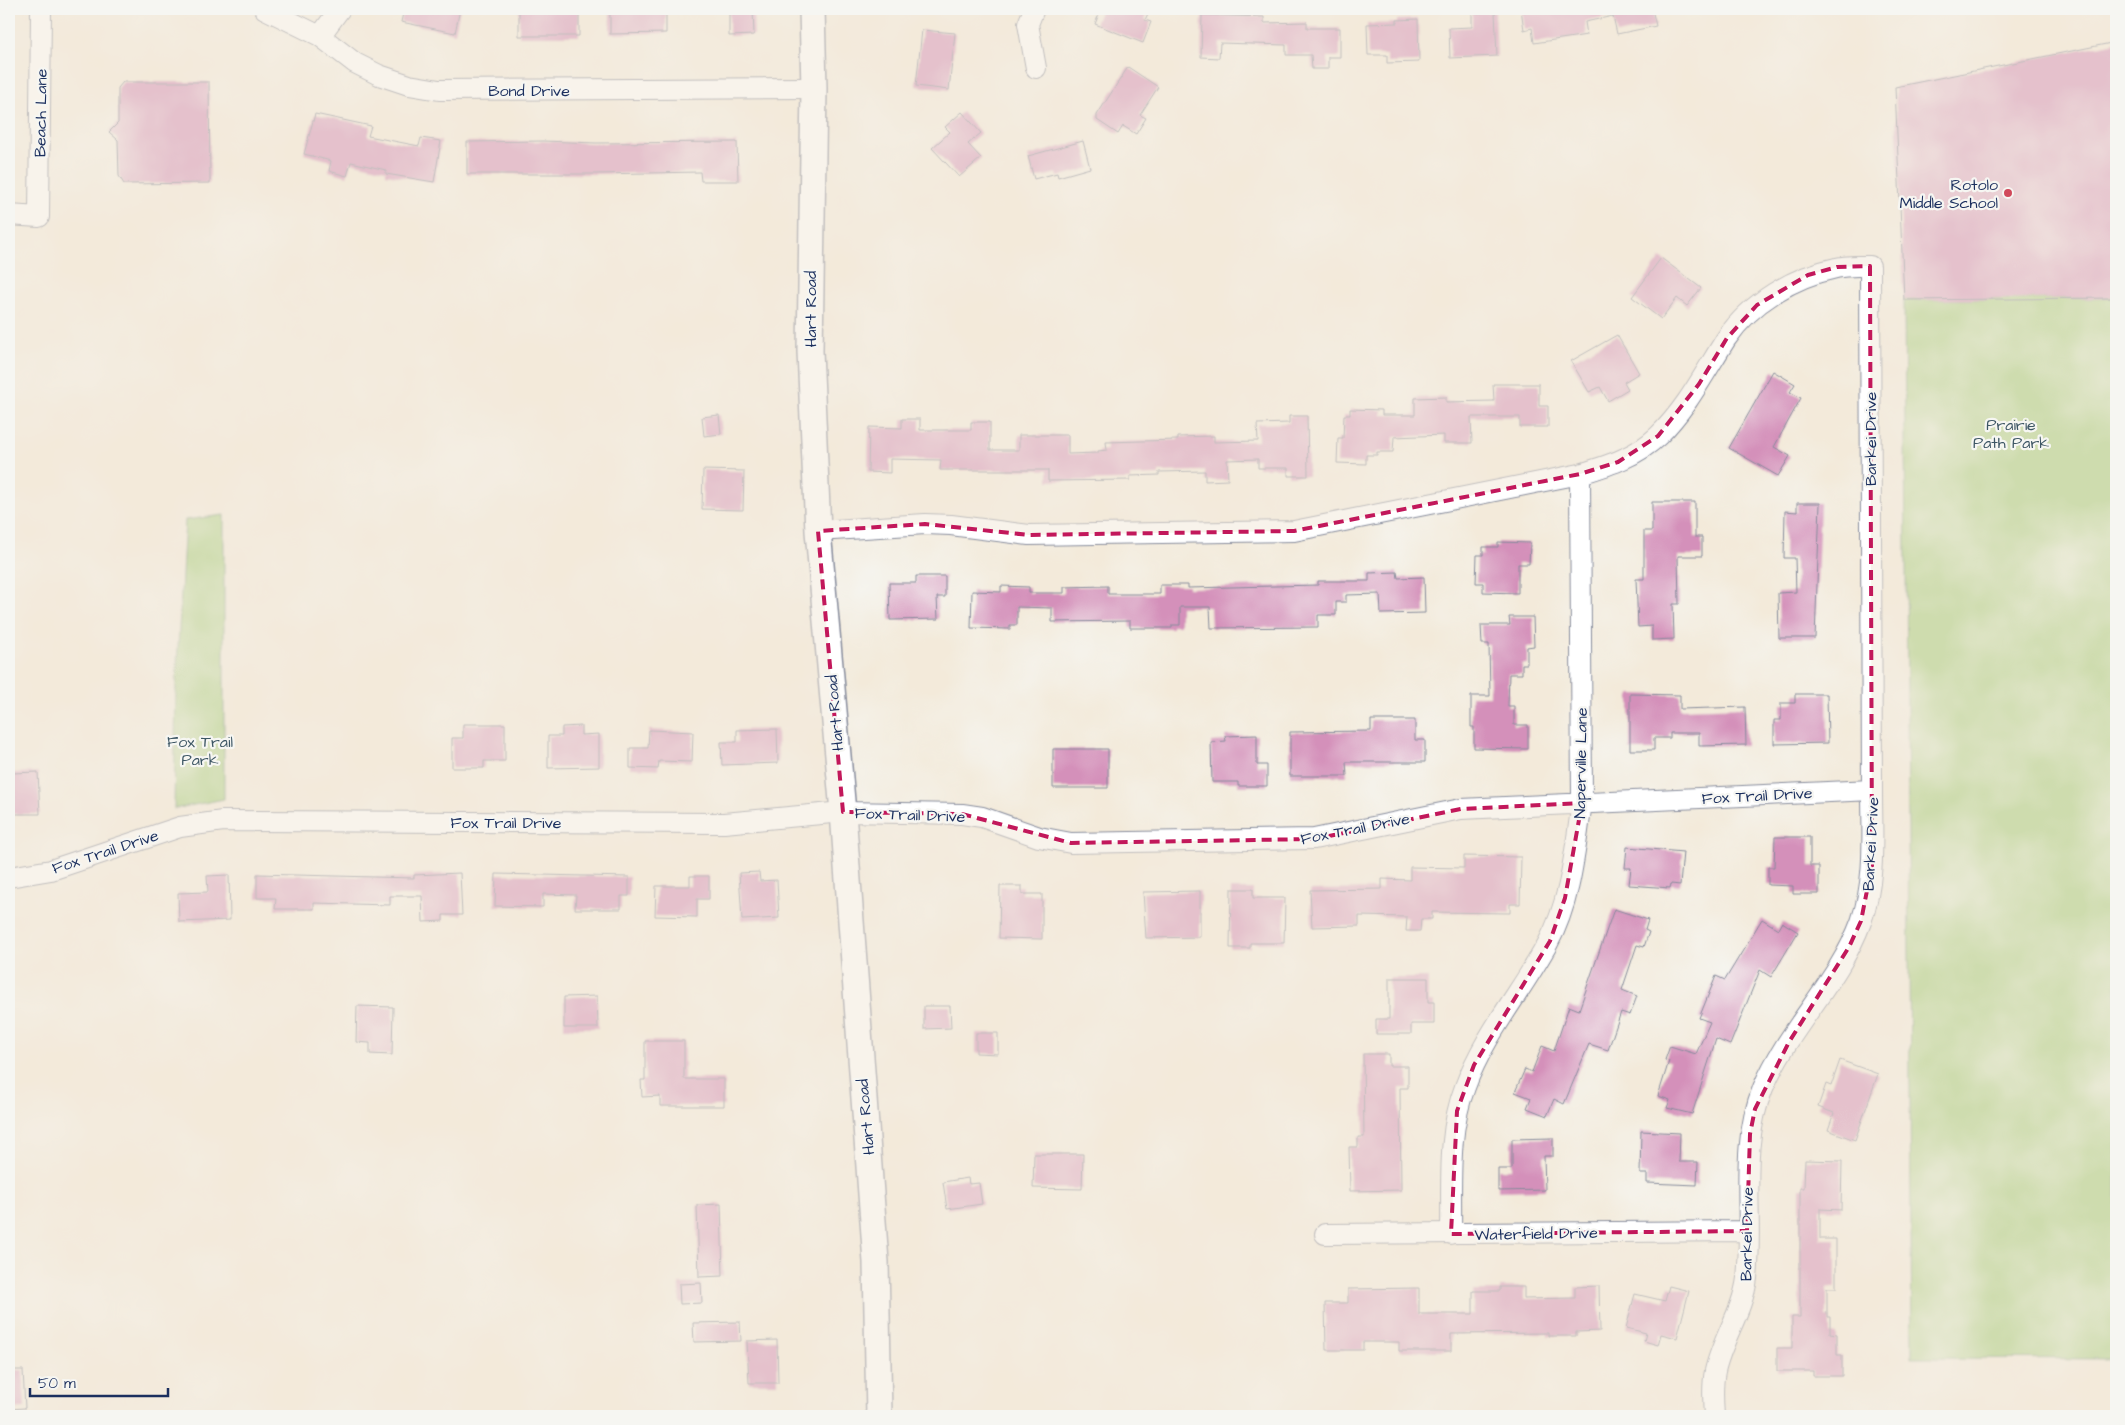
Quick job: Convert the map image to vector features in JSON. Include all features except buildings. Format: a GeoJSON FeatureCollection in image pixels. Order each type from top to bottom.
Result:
{"type":"FeatureCollection","features":[{"type":"Feature","properties":{"kind":"street","name":"Beach Lane"},"geometry":{"type":"LineString","coordinates":[[9,215],[39,217],[41,9]]}},
{"type":"Feature","properties":{"kind":"street","name":"Bond Drive"},"geometry":{"type":"LineString","coordinates":[[265,9],[320,36],[355,63],[379,75],[409,85],[440,90],[814,88]]}},
{"type":"Feature","properties":{"kind":"street"},"geometry":{"type":"LineString","coordinates":[[320,36],[340,9]]}},
{"type":"Feature","properties":{"kind":"street","name":"Hart Road"},"geometry":{"type":"LineString","coordinates":[[812,9],[814,88],[810,351],[818,530],[844,812],[856,1005],[876,1262],[880,1416]]}},
{"type":"Feature","properties":{"kind":"street"},"geometry":{"type":"LineString","coordinates":[[1034,9],[1028,24],[1036,68]]}},
{"type":"Feature","properties":{"kind":"street","name":"Barkei Drive"},"geometry":{"type":"LineString","coordinates":[[1580,474],[1618,462],[1639,451],[1658,436],[1680,411],[1727,338],[1741,320],[1757,305],[1781,288],[1808,276],[1837,267],[1870,266],[1872,865],[1868,894],[1861,921],[1849,948],[1764,1086],[1755,1109],[1750,1134],[1747,1280],[1743,1296],[1715,1371],[1714,1416]]}},
{"type":"Feature","properties":{"kind":"street"},"geometry":{"type":"LineString","coordinates":[[818,530],[925,524],[951,525],[1029,535],[1294,531],[1580,474]]}},
{"type":"Feature","properties":{"kind":"street","name":"Naperville Lane"},"geometry":{"type":"LineString","coordinates":[[1451,1234],[1453,1135],[1462,1095],[1474,1065],[1550,941],[1565,898],[1582,803],[1580,474]]}},
{"type":"Feature","properties":{"kind":"street","name":"Fox Trail Drive"},"geometry":{"type":"LineString","coordinates":[[9,877],[51,870],[180,827],[223,821],[724,823],[844,812],[962,814],[982,817],[1039,837],[1071,843],[1275,841],[1314,838],[1461,809],[1872,790]]}},
{"type":"Feature","properties":{"kind":"street","name":"Waterfield Drive"},"geometry":{"type":"LineString","coordinates":[[1325,1234],[1747,1231]]}},
{"type":"Feature","properties":{"kind":"highlighted area"},"geometry":{"type":"Polygon","coordinates":[[[1870,266],[1872,865],[1861,921],[1849,947],[1789,1042],[1755,1109],[1750,1134],[1747,1231],[1451,1234],[1457,1111],[1474,1065],[1550,941],[1565,898],[1582,803],[1461,809],[1314,839],[1071,843],[962,814],[843,812],[818,531],[925,524],[1029,535],[1294,531],[1580,474],[1618,462],[1658,436],[1699,384],[1727,338],[1757,305],[1808,275],[1837,267],[1870,266]]]}},
{"type":"Feature","properties":{"kind":"green space","name":"Prairie Path Park"},"geometry":{"type":"Polygon","coordinates":[[[2116,298],[2116,1359],[1912,1358],[1904,300],[2116,298]]]}},
{"type":"Feature","properties":{"kind":"green space","name":"Fox Trail Park"},"geometry":{"type":"Polygon","coordinates":[[[224,515],[224,799],[174,809],[176,683],[185,520],[224,515]]]}},
{"type":"Feature","properties":{"kind":"place","name":"Rotolo Middle School"},"geometry":{"type":"Point","coordinates":[2008,193]}}]}
